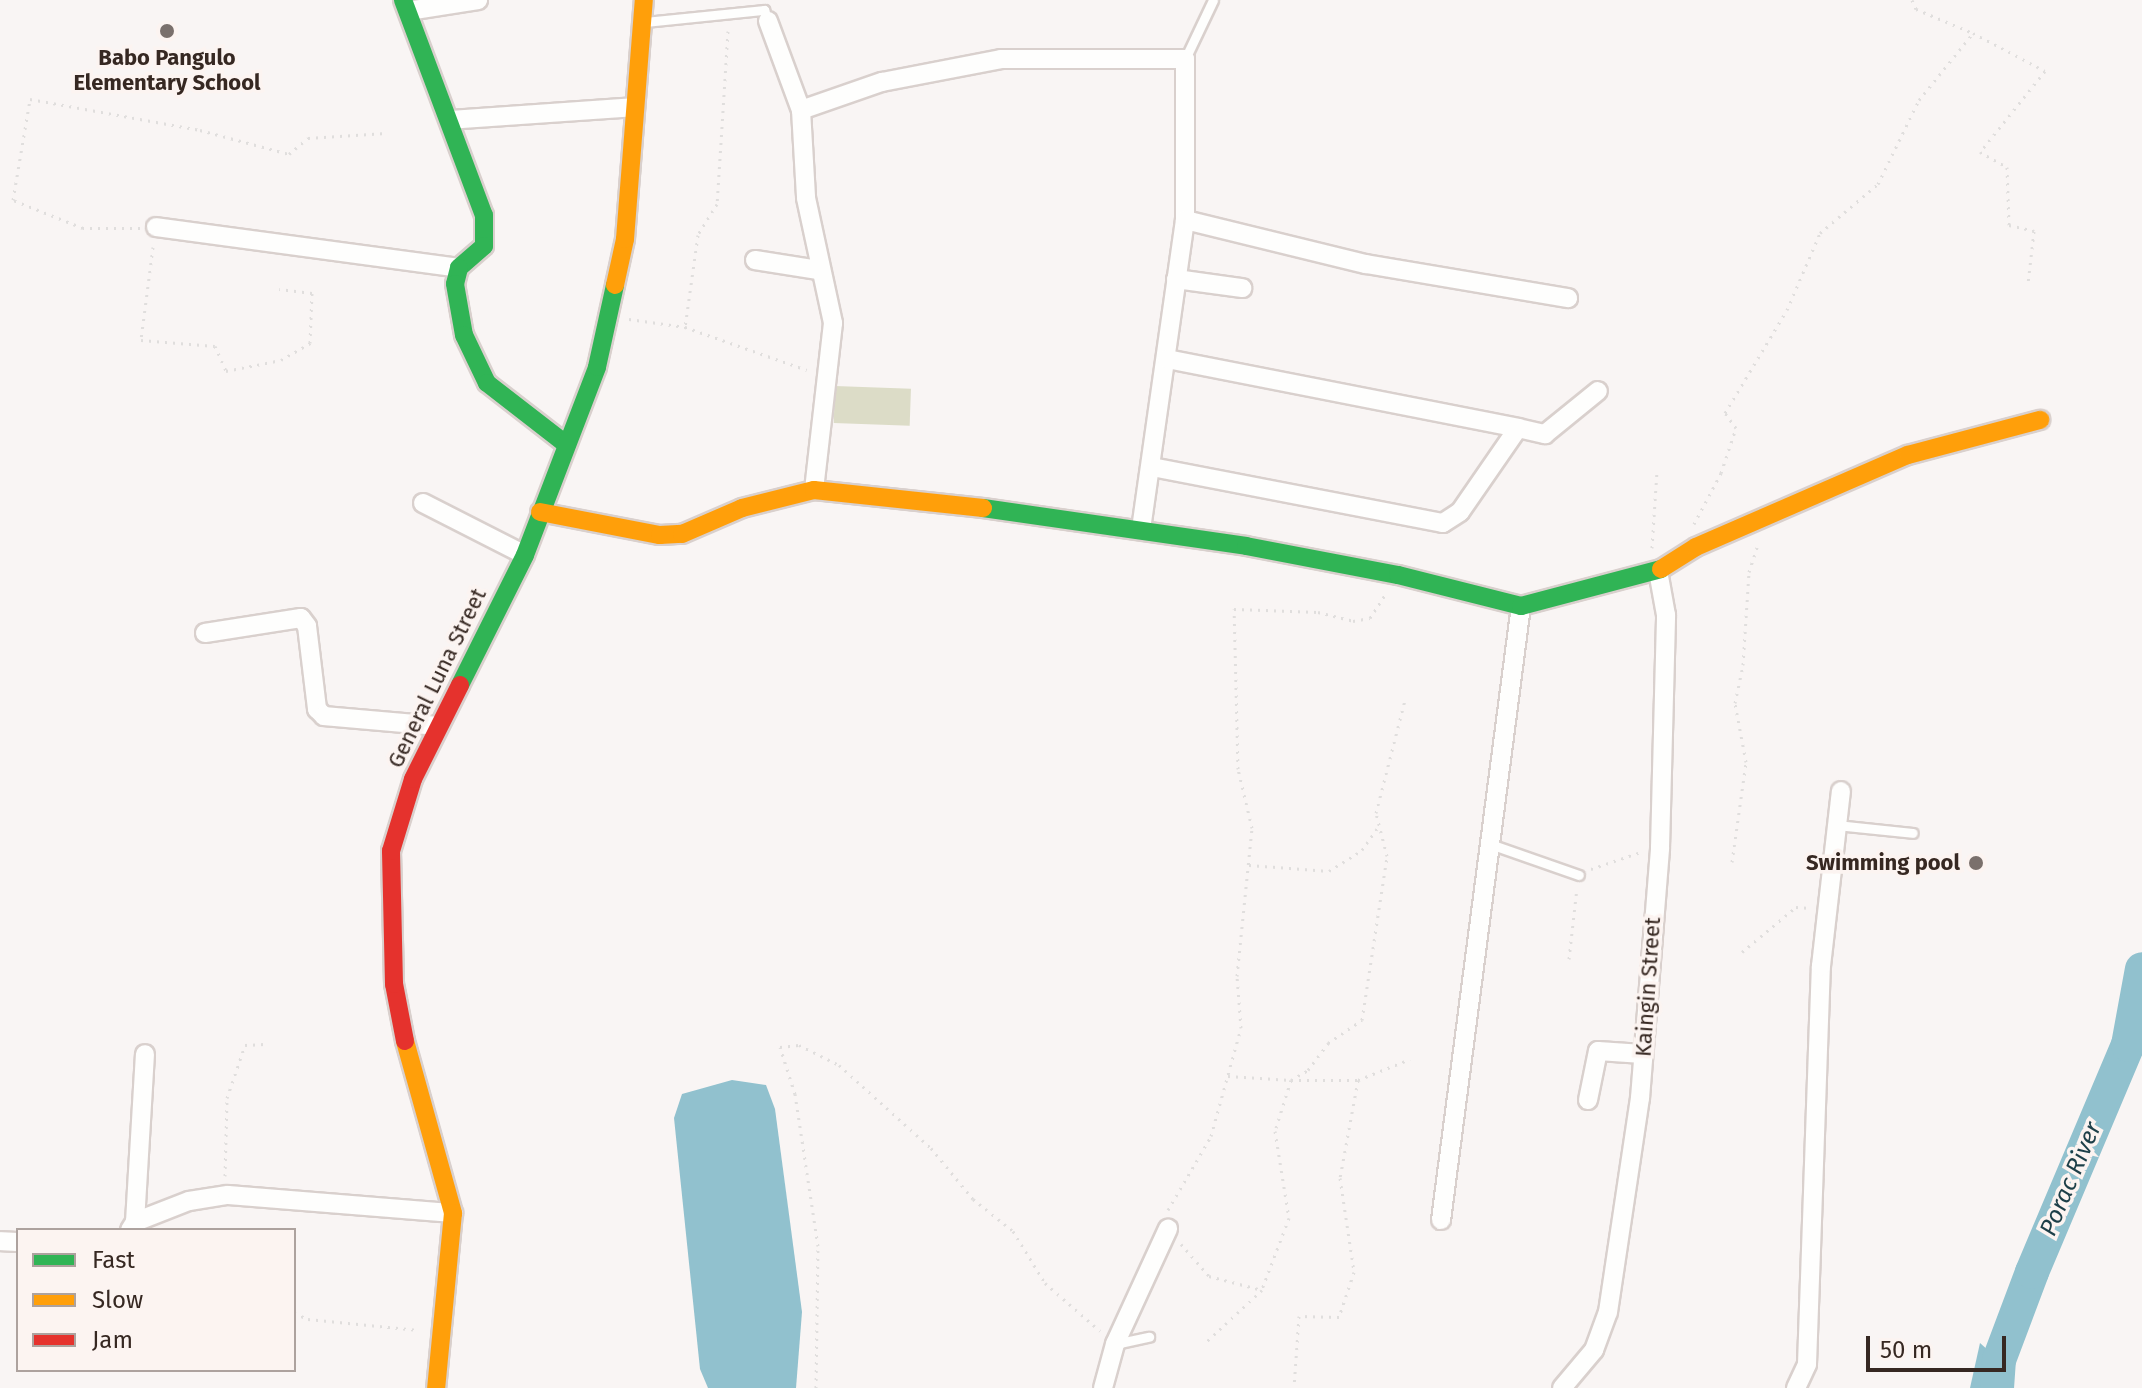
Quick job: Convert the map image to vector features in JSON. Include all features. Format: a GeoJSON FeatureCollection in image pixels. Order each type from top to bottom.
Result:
{"type":"FeatureCollection","features":[{"type":"Feature","properties":{"kind":"street"},"geometry":{"type":"LineString","coordinates":[[478,0],[406,5],[487,233],[484,246],[459,268],[455,304],[487,383],[567,445]]}},
{"type":"Feature","properties":{"kind":"street","name":"General Luna Street"},"geometry":{"type":"LineString","coordinates":[[436,1388],[453,1213],[406,1049],[394,984],[391,851],[413,779],[525,555],[611,317],[629,210],[644,0]]}},
{"type":"Feature","properties":{"kind":"street"},"geometry":{"type":"LineString","coordinates":[[768,21],[801,110],[806,198],[818,270],[833,323],[830,377],[814,490]]}},
{"type":"Feature","properties":{"kind":"street"},"geometry":{"type":"LineString","coordinates":[[801,110],[882,82],[1001,59],[1185,59],[1185,220],[1141,529]]}},
{"type":"Feature","properties":{"kind":"street"},"geometry":{"type":"LineString","coordinates":[[449,120],[635,107]]}},
{"type":"Feature","properties":{"kind":"street"},"geometry":{"type":"LineString","coordinates":[[1185,220],[1366,264],[1568,298]]}},
{"type":"Feature","properties":{"kind":"street"},"geometry":{"type":"LineString","coordinates":[[156,227],[459,268]]}},
{"type":"Feature","properties":{"kind":"street"},"geometry":{"type":"LineString","coordinates":[[755,260],[818,270]]}},
{"type":"Feature","properties":{"kind":"street"},"geometry":{"type":"LineString","coordinates":[[1176,279],[1242,288]]}},
{"type":"Feature","properties":{"kind":"street"},"geometry":{"type":"LineString","coordinates":[[1167,359],[1545,434],[1598,391]]}},
{"type":"Feature","properties":{"kind":"street"},"geometry":{"type":"LineString","coordinates":[[540,512],[660,535],[682,534],[742,508],[814,490],[1141,529],[1398,575],[1521,606],[1658,571],[1696,547],[1767,519],[1908,455],[2040,420]]}},
{"type":"Feature","properties":{"kind":"street"},"geometry":{"type":"LineString","coordinates":[[1152,467],[1443,523],[1460,512],[1518,428]]}},
{"type":"Feature","properties":{"kind":"street"},"geometry":{"type":"LineString","coordinates":[[423,503],[525,555]]}},
{"type":"Feature","properties":{"kind":"street","name":"Kaingin Street"},"geometry":{"type":"LineString","coordinates":[[1562,1388],[1594,1350],[1608,1312],[1643,1054],[1660,848],[1666,615],[1658,571]]}},
{"type":"Feature","properties":{"kind":"street"},"geometry":{"type":"LineString","coordinates":[[1441,1220],[1521,606]]}},
{"type":"Feature","properties":{"kind":"street"},"geometry":{"type":"LineString","coordinates":[[205,633],[301,618],[307,626],[317,709],[324,716],[438,726]]}},
{"type":"Feature","properties":{"kind":"street"},"geometry":{"type":"LineString","coordinates":[[1796,1388],[1807,1364],[1821,966],[1831,909],[1841,791]]}},
{"type":"Feature","properties":{"kind":"street"},"geometry":{"type":"LineString","coordinates":[[1588,1100],[1598,1051],[1643,1054]]}},
{"type":"Feature","properties":{"kind":"street"},"geometry":{"type":"LineString","coordinates":[[145,1054],[132,1226],[189,1201],[228,1195],[453,1213]]}},
{"type":"Feature","properties":{"kind":"street"},"geometry":{"type":"LineString","coordinates":[[1103,1388],[1115,1344],[1168,1229]]}},
{"type":"Feature","properties":{"kind":"lane"},"geometry":{"type":"LineString","coordinates":[[1185,59],[1213,0]]}},
{"type":"Feature","properties":{"kind":"lane"},"geometry":{"type":"LineString","coordinates":[[642,22],[764,10],[768,21]]}},
{"type":"Feature","properties":{"kind":"lane"},"geometry":{"type":"LineString","coordinates":[[1836,825],[1913,833]]}},
{"type":"Feature","properties":{"kind":"lane"},"geometry":{"type":"LineString","coordinates":[[1490,844],[1579,875]]}},
{"type":"Feature","properties":{"kind":"lane"},"geometry":{"type":"LineString","coordinates":[[1115,1344],[1149,1337]]}},
{"type":"Feature","properties":{"kind":"path"},"geometry":{"type":"LineString","coordinates":[[1912,0],[1916,9],[1973,33],[2045,71],[1980,152],[2007,167],[2009,225],[2034,231],[2028,284]]}},
{"type":"Feature","properties":{"kind":"path"},"geometry":{"type":"LineString","coordinates":[[685,327],[698,235],[717,204],[728,31]]}},
{"type":"Feature","properties":{"kind":"path"},"geometry":{"type":"LineString","coordinates":[[1696,547],[1692,529],[1721,473],[1736,428],[1725,413],[1787,310],[1820,233],[1878,184],[1919,100],[1973,33]]}},
{"type":"Feature","properties":{"kind":"path"},"geometry":{"type":"LineString","coordinates":[[156,227],[83,228],[13,200],[30,99],[200,130],[289,154],[308,138],[386,133]]}},
{"type":"Feature","properties":{"kind":"path"},"geometry":{"type":"LineString","coordinates":[[151,262],[141,340],[215,346],[226,371],[281,360],[310,343],[312,293],[279,289]]}},
{"type":"Feature","properties":{"kind":"path"},"geometry":{"type":"LineString","coordinates":[[611,317],[685,327],[830,377]]}},
{"type":"Feature","properties":{"kind":"path"},"geometry":{"type":"LineString","coordinates":[[1657,470],[1651,545],[1658,571]]}},
{"type":"Feature","properties":{"kind":"path"},"geometry":{"type":"LineString","coordinates":[[1732,862],[1746,762],[1735,703],[1743,665],[1749,572],[1767,519]]}},
{"type":"Feature","properties":{"kind":"path"},"geometry":{"type":"LineString","coordinates":[[1262,1290],[1209,1276],[1168,1229],[1166,1212],[1211,1136],[1241,1028],[1237,976],[1252,828],[1238,769],[1234,609],[1318,612],[1353,621],[1370,618],[1398,575]]}},
{"type":"Feature","properties":{"kind":"path"},"geometry":{"type":"LineString","coordinates":[[1206,1342],[1262,1290],[1289,1218],[1275,1131],[1291,1080],[1308,1070],[1328,1043],[1362,1020],[1371,945],[1383,906],[1387,856],[1376,813],[1405,700]]}},
{"type":"Feature","properties":{"kind":"path"},"geometry":{"type":"LineString","coordinates":[[1249,865],[1329,871],[1362,850],[1378,827]]}},
{"type":"Feature","properties":{"kind":"path"},"geometry":{"type":"LineString","coordinates":[[1569,959],[1579,875],[1615,858],[1660,848]]}},
{"type":"Feature","properties":{"kind":"path"},"geometry":{"type":"LineString","coordinates":[[1742,952],[1796,907],[1831,909]]}},
{"type":"Feature","properties":{"kind":"path"},"geometry":{"type":"LineString","coordinates":[[228,1195],[227,1098],[245,1045],[265,1044]]}},
{"type":"Feature","properties":{"kind":"path"},"geometry":{"type":"LineString","coordinates":[[816,1388],[818,1246],[795,1094],[780,1047],[799,1045],[839,1065],[931,1148],[973,1199],[1013,1231],[1045,1283],[1115,1344]]}},
{"type":"Feature","properties":{"kind":"path"},"geometry":{"type":"LineString","coordinates":[[1228,1076],[1358,1080],[1410,1059]]}},
{"type":"Feature","properties":{"kind":"path"},"geometry":{"type":"LineString","coordinates":[[1294,1388],[1299,1316],[1339,1317],[1354,1272],[1340,1178],[1358,1080]]}},
{"type":"Feature","properties":{"kind":"path"},"geometry":{"type":"LineString","coordinates":[[296,1314],[308,1319],[441,1333]]}},
{"type":"Feature","properties":{"kind":"green space"},"geometry":{"type":"Polygon","coordinates":[[[835,386],[911,389],[910,426],[834,423],[835,386]]]}},
{"type":"Feature","properties":{"kind":"water"},"geometry":{"type":"Polygon","coordinates":[[[732,1080],[766,1085],[775,1109],[802,1312],[796,1388],[708,1388],[700,1369],[674,1118],[682,1094],[732,1080]]]}},
{"type":"Feature","properties":{"kind":"water"},"geometry":{"type":"Polygon","coordinates":[[[1980,1343],[1999,1360],[2014,1388],[1970,1388],[1980,1343]]]}},
{"type":"Feature","properties":{"kind":"waterway","name":"Porac River"},"geometry":{"type":"LineString","coordinates":[[1997,1388],[1999,1360],[2032,1272],[2128,1045],[2142,969]]}},
{"type":"Feature","properties":{"kind":"traffic: fast"},"geometry":{"type":"LineString","coordinates":[[403,0],[484,215],[484,246],[459,268],[455,284],[464,335],[487,383],[567,445]]}},
{"type":"Feature","properties":{"kind":"traffic: fast"},"geometry":{"type":"LineString","coordinates":[[460,685],[525,555],[597,367],[615,285]]}},
{"type":"Feature","properties":{"kind":"traffic: fast"},"geometry":{"type":"LineString","coordinates":[[983,508],[1246,546],[1398,575],[1521,606],[1661,569]]}},
{"type":"Feature","properties":{"kind":"traffic: slow"},"geometry":{"type":"LineString","coordinates":[[615,285],[625,239],[644,0]]}},
{"type":"Feature","properties":{"kind":"traffic: slow"},"geometry":{"type":"LineString","coordinates":[[1661,569],[1696,547],[1908,455],[2040,420]]}},
{"type":"Feature","properties":{"kind":"traffic: slow"},"geometry":{"type":"LineString","coordinates":[[540,512],[660,535],[682,534],[742,508],[814,490],[983,508]]}},
{"type":"Feature","properties":{"kind":"traffic: slow"},"geometry":{"type":"LineString","coordinates":[[405,1041],[453,1213],[436,1388]]}},
{"type":"Feature","properties":{"kind":"traffic: jam"},"geometry":{"type":"LineString","coordinates":[[405,1041],[394,984],[391,851],[413,779],[460,685]]}},
{"type":"Feature","properties":{"kind":"place","name":"Babo Pangulo Elementary School"},"geometry":{"type":"Point","coordinates":[167,31]}},
{"type":"Feature","properties":{"kind":"place","name":"Swimming pool"},"geometry":{"type":"Point","coordinates":[1976,863]}}]}
